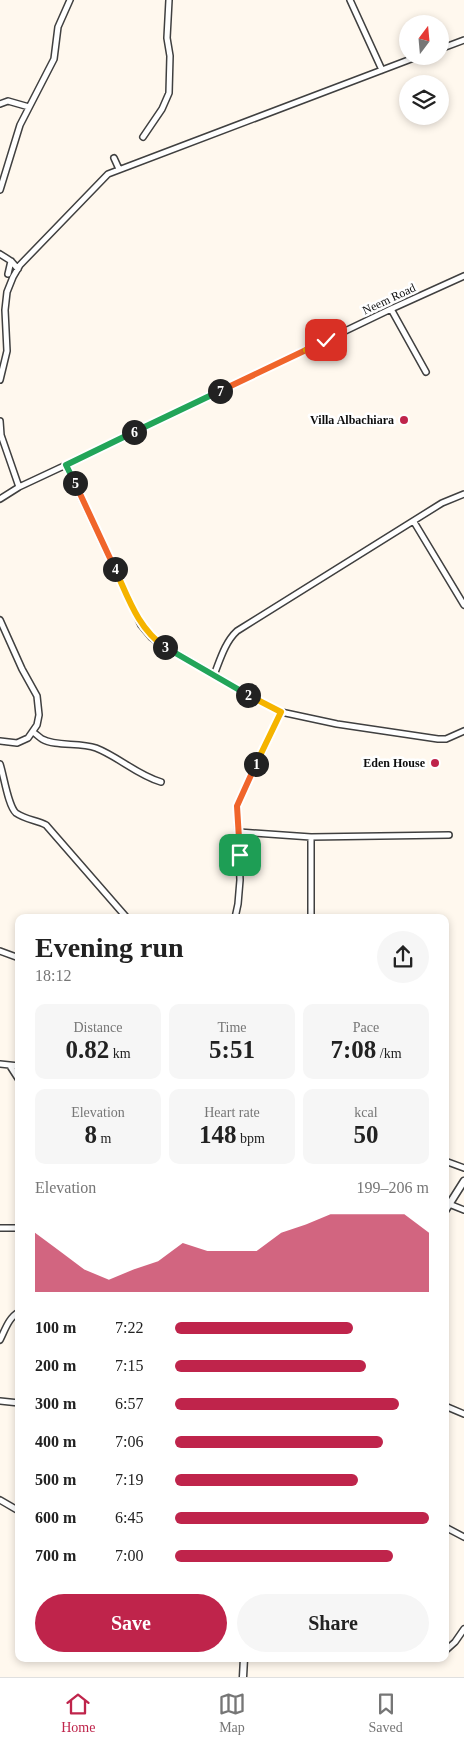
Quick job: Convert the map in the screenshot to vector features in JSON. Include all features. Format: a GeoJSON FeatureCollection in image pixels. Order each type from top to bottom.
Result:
{"type":"FeatureCollection","features":[{"type":"Feature","properties":{"kind":"street"},"geometry":{"type":"LineString","coordinates":[[0,190],[20,125],[54,59],[58,27],[70,0]]}},
{"type":"Feature","properties":{"kind":"street"},"geometry":{"type":"LineString","coordinates":[[143,137],[162,109],[169,93],[170,56],[167,38],[169,0]]}},
{"type":"Feature","properties":{"kind":"street"},"geometry":{"type":"LineString","coordinates":[[350,0],[382,70]]}},
{"type":"Feature","properties":{"kind":"street"},"geometry":{"type":"LineString","coordinates":[[449,46],[464,40]]}},
{"type":"Feature","properties":{"kind":"street"},"geometry":{"type":"LineString","coordinates":[[0,380],[7,351],[2,310],[7,292],[18,269],[108,174],[399,64]]}},
{"type":"Feature","properties":{"kind":"street"},"geometry":{"type":"LineString","coordinates":[[0,104],[8,101],[29,107]]}},
{"type":"Feature","properties":{"kind":"street"},"geometry":{"type":"LineString","coordinates":[[114,158],[119,169]]}},
{"type":"Feature","properties":{"kind":"street"},"geometry":{"type":"LineString","coordinates":[[0,254],[11,261],[18,269]]}},
{"type":"Feature","properties":{"kind":"street"},"geometry":{"type":"LineString","coordinates":[[8,274],[11,261]]}},
{"type":"Feature","properties":{"kind":"street","name":"Neem Road"},"geometry":{"type":"LineString","coordinates":[[0,499],[19,487],[390,309],[464,276]]}},
{"type":"Feature","properties":{"kind":"street"},"geometry":{"type":"LineString","coordinates":[[390,309],[426,372]]}},
{"type":"Feature","properties":{"kind":"street"},"geometry":{"type":"LineString","coordinates":[[0,421],[1,435],[19,487]]}},
{"type":"Feature","properties":{"kind":"street"},"geometry":{"type":"LineString","coordinates":[[66,465],[141,625],[159,643],[281,712],[337,724],[438,739],[446,739],[464,731]]}},
{"type":"Feature","properties":{"kind":"street"},"geometry":{"type":"LineString","coordinates":[[214,675],[231,636],[237,631],[450,498],[464,494]]}},
{"type":"Feature","properties":{"kind":"street"},"geometry":{"type":"LineString","coordinates":[[414,522],[464,605]]}},
{"type":"Feature","properties":{"kind":"street"},"geometry":{"type":"LineString","coordinates":[[0,620],[22,669],[37,696],[40,715],[33,732],[28,738],[17,743],[0,741]]}},
{"type":"Feature","properties":{"kind":"street"},"geometry":{"type":"LineString","coordinates":[[236,914],[238,904],[238,802],[281,712]]}},
{"type":"Feature","properties":{"kind":"street"},"geometry":{"type":"LineString","coordinates":[[33,732],[43,739],[95,748],[147,777],[161,782]]}},
{"type":"Feature","properties":{"kind":"street"},"geometry":{"type":"LineString","coordinates":[[0,764],[5,778],[10,805],[15,812],[30,820],[46,825],[123,914]]}},
{"type":"Feature","properties":{"kind":"street"},"geometry":{"type":"LineString","coordinates":[[239,832],[311,836],[449,835]]}},
{"type":"Feature","properties":{"kind":"street"},"geometry":{"type":"LineString","coordinates":[[311,836],[311,914]]}},
{"type":"Feature","properties":{"kind":"street"},"geometry":{"type":"LineString","coordinates":[[0,951],[15,957]]}},
{"type":"Feature","properties":{"kind":"street"},"geometry":{"type":"LineString","coordinates":[[0,1064],[15,1066]]}},
{"type":"Feature","properties":{"kind":"street"},"geometry":{"type":"LineString","coordinates":[[10,1066],[15,1074]]}},
{"type":"Feature","properties":{"kind":"street"},"geometry":{"type":"LineString","coordinates":[[449,1162],[464,1168]]}},
{"type":"Feature","properties":{"kind":"street"},"geometry":{"type":"LineString","coordinates":[[464,1181],[449,1204],[464,1210]]}},
{"type":"Feature","properties":{"kind":"street"},"geometry":{"type":"LineString","coordinates":[[0,1228],[15,1228]]}},
{"type":"Feature","properties":{"kind":"street"},"geometry":{"type":"LineString","coordinates":[[0,1340],[8,1322],[15,1314]]}},
{"type":"Feature","properties":{"kind":"street"},"geometry":{"type":"LineString","coordinates":[[0,1401],[15,1403]]}},
{"type":"Feature","properties":{"kind":"street"},"geometry":{"type":"LineString","coordinates":[[449,1408],[464,1414]]}},
{"type":"Feature","properties":{"kind":"street"},"geometry":{"type":"LineString","coordinates":[[0,1500],[15,1509]]}},
{"type":"Feature","properties":{"kind":"street"},"geometry":{"type":"LineString","coordinates":[[449,1529],[464,1536]]}},
{"type":"Feature","properties":{"kind":"street"},"geometry":{"type":"LineString","coordinates":[[449,1647],[464,1630]]}},
{"type":"Feature","properties":{"kind":"street"},"geometry":{"type":"LineString","coordinates":[[243,1677],[244,1662]]}},
{"type":"Feature","properties":{"kind":"place","name":"Villa Albachiara"},"geometry":{"type":"Point","coordinates":[404,420]}},
{"type":"Feature","properties":{"kind":"place","name":"Eden House"},"geometry":{"type":"Point","coordinates":[435,763]}},
{"type":"Feature","properties":{"kind":"route"},"geometry":{"type":"LineString","coordinates":[[240,855],[238,802],[281,712],[182,658],[146,632],[66,465],[326,340]]}}]}
